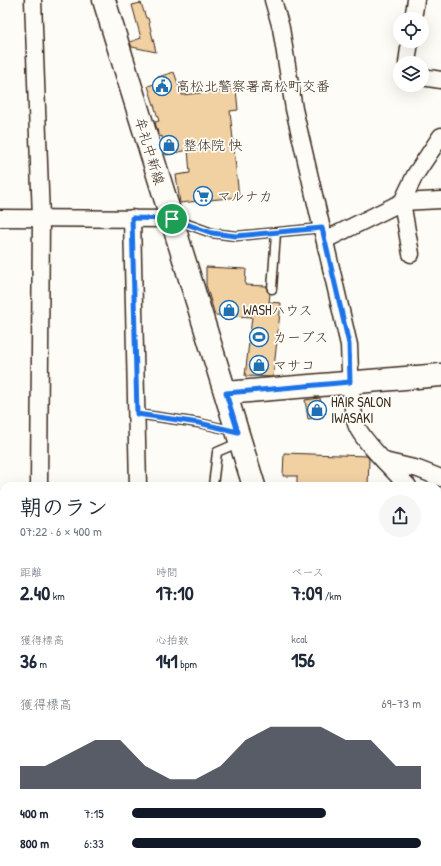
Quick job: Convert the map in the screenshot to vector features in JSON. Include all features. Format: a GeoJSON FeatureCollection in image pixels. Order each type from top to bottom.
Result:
{"type":"FeatureCollection","features":[{"type":"Feature","properties":{"kind":"main road","name":"牟礼中新線"},"geometry":{"type":"LineString","coordinates":[[104,0],[253,482]]}},
{"type":"Feature","properties":{"kind":"main road"},"geometry":{"type":"LineString","coordinates":[[226,393],[441,375]]}},
{"type":"Feature","properties":{"kind":"street"},"geometry":{"type":"LineString","coordinates":[[33,0],[41,218],[39,482]]}},
{"type":"Feature","properties":{"kind":"street"},"geometry":{"type":"LineString","coordinates":[[273,0],[281,28],[294,109],[349,344],[350,382],[357,425],[384,461],[404,482]]}},
{"type":"Feature","properties":{"kind":"street"},"geometry":{"type":"LineString","coordinates":[[414,12],[416,0]]}},
{"type":"Feature","properties":{"kind":"street"},"geometry":{"type":"LineString","coordinates":[[429,78],[441,80]]}},
{"type":"Feature","properties":{"kind":"street"},"geometry":{"type":"LineString","coordinates":[[411,254],[402,202],[416,175],[441,136]]}},
{"type":"Feature","properties":{"kind":"street"},"geometry":{"type":"LineString","coordinates":[[324,234],[402,202],[441,200]]}},
{"type":"Feature","properties":{"kind":"street"},"geometry":{"type":"LineString","coordinates":[[0,218],[172,219]]}},
{"type":"Feature","properties":{"kind":"street"},"geometry":{"type":"LineString","coordinates":[[132,218],[138,482]]}},
{"type":"Feature","properties":{"kind":"street"},"geometry":{"type":"LineString","coordinates":[[384,461],[418,469],[441,478]]}},
{"type":"Feature","properties":{"kind":"lane"},"geometry":{"type":"LineString","coordinates":[[172,219],[212,233],[236,236],[276,233],[324,234]]}},
{"type":"Feature","properties":{"kind":"lane"},"geometry":{"type":"LineString","coordinates":[[272,289],[276,233]]}},
{"type":"Feature","properties":{"kind":"lane"},"geometry":{"type":"LineString","coordinates":[[137,414],[199,423],[240,437]]}},
{"type":"Feature","properties":{"kind":"lane"},"geometry":{"type":"LineString","coordinates":[[213,482],[217,452],[240,437]]}},
{"type":"Feature","properties":{"kind":"building"},"geometry":{"type":"Polygon","coordinates":[[[141,3],[146,18],[148,18],[156,52],[132,47],[130,42],[141,38],[132,5],[141,3]]]}},
{"type":"Feature","properties":{"kind":"building"},"geometry":{"type":"Polygon","coordinates":[[[174,72],[182,95],[236,89],[238,110],[230,111],[239,197],[180,203],[176,175],[190,173],[188,150],[166,155],[162,136],[159,137],[155,122],[159,121],[148,86],[160,82],[158,77],[174,72]]]}},
{"type":"Feature","properties":{"kind":"building"},"geometry":{"type":"Polygon","coordinates":[[[206,267],[246,269],[245,285],[267,286],[267,291],[270,294],[269,302],[281,303],[273,377],[245,376],[252,317],[215,315],[206,285],[206,267]]]}},
{"type":"Feature","properties":{"kind":"building"},"geometry":{"type":"Polygon","coordinates":[[[320,398],[323,417],[308,419],[305,400],[320,398]]]}},
{"type":"Feature","properties":{"kind":"building"},"geometry":{"type":"Polygon","coordinates":[[[284,453],[367,456],[369,459],[368,482],[297,482],[297,476],[283,476],[284,453]]]}},
{"type":"Feature","properties":{"kind":"place","name":"高松北警察署高松町交番"},"geometry":{"type":"Point","coordinates":[162,86]}},
{"type":"Feature","properties":{"kind":"place","name":"整体院 快"},"geometry":{"type":"Point","coordinates":[169,145]}},
{"type":"Feature","properties":{"kind":"place","name":"マルナカ"},"geometry":{"type":"Point","coordinates":[203,196]}},
{"type":"Feature","properties":{"kind":"place","name":"WASHハウス"},"geometry":{"type":"Point","coordinates":[229,310]}},
{"type":"Feature","properties":{"kind":"place","name":"カーブス"},"geometry":{"type":"Point","coordinates":[259,337]}},
{"type":"Feature","properties":{"kind":"place","name":"マサコ"},"geometry":{"type":"Point","coordinates":[259,365]}},
{"type":"Feature","properties":{"kind":"place","name":"HAIR SALON IWASAKI"},"geometry":{"type":"Point","coordinates":[317,410]}},
{"type":"Feature","properties":{"kind":"route"},"geometry":{"type":"LineString","coordinates":[[132,218],[172,219],[212,233],[236,236],[322,228],[349,344],[350,382],[226,393],[238,432],[199,423],[137,414],[132,218]]}}]}
